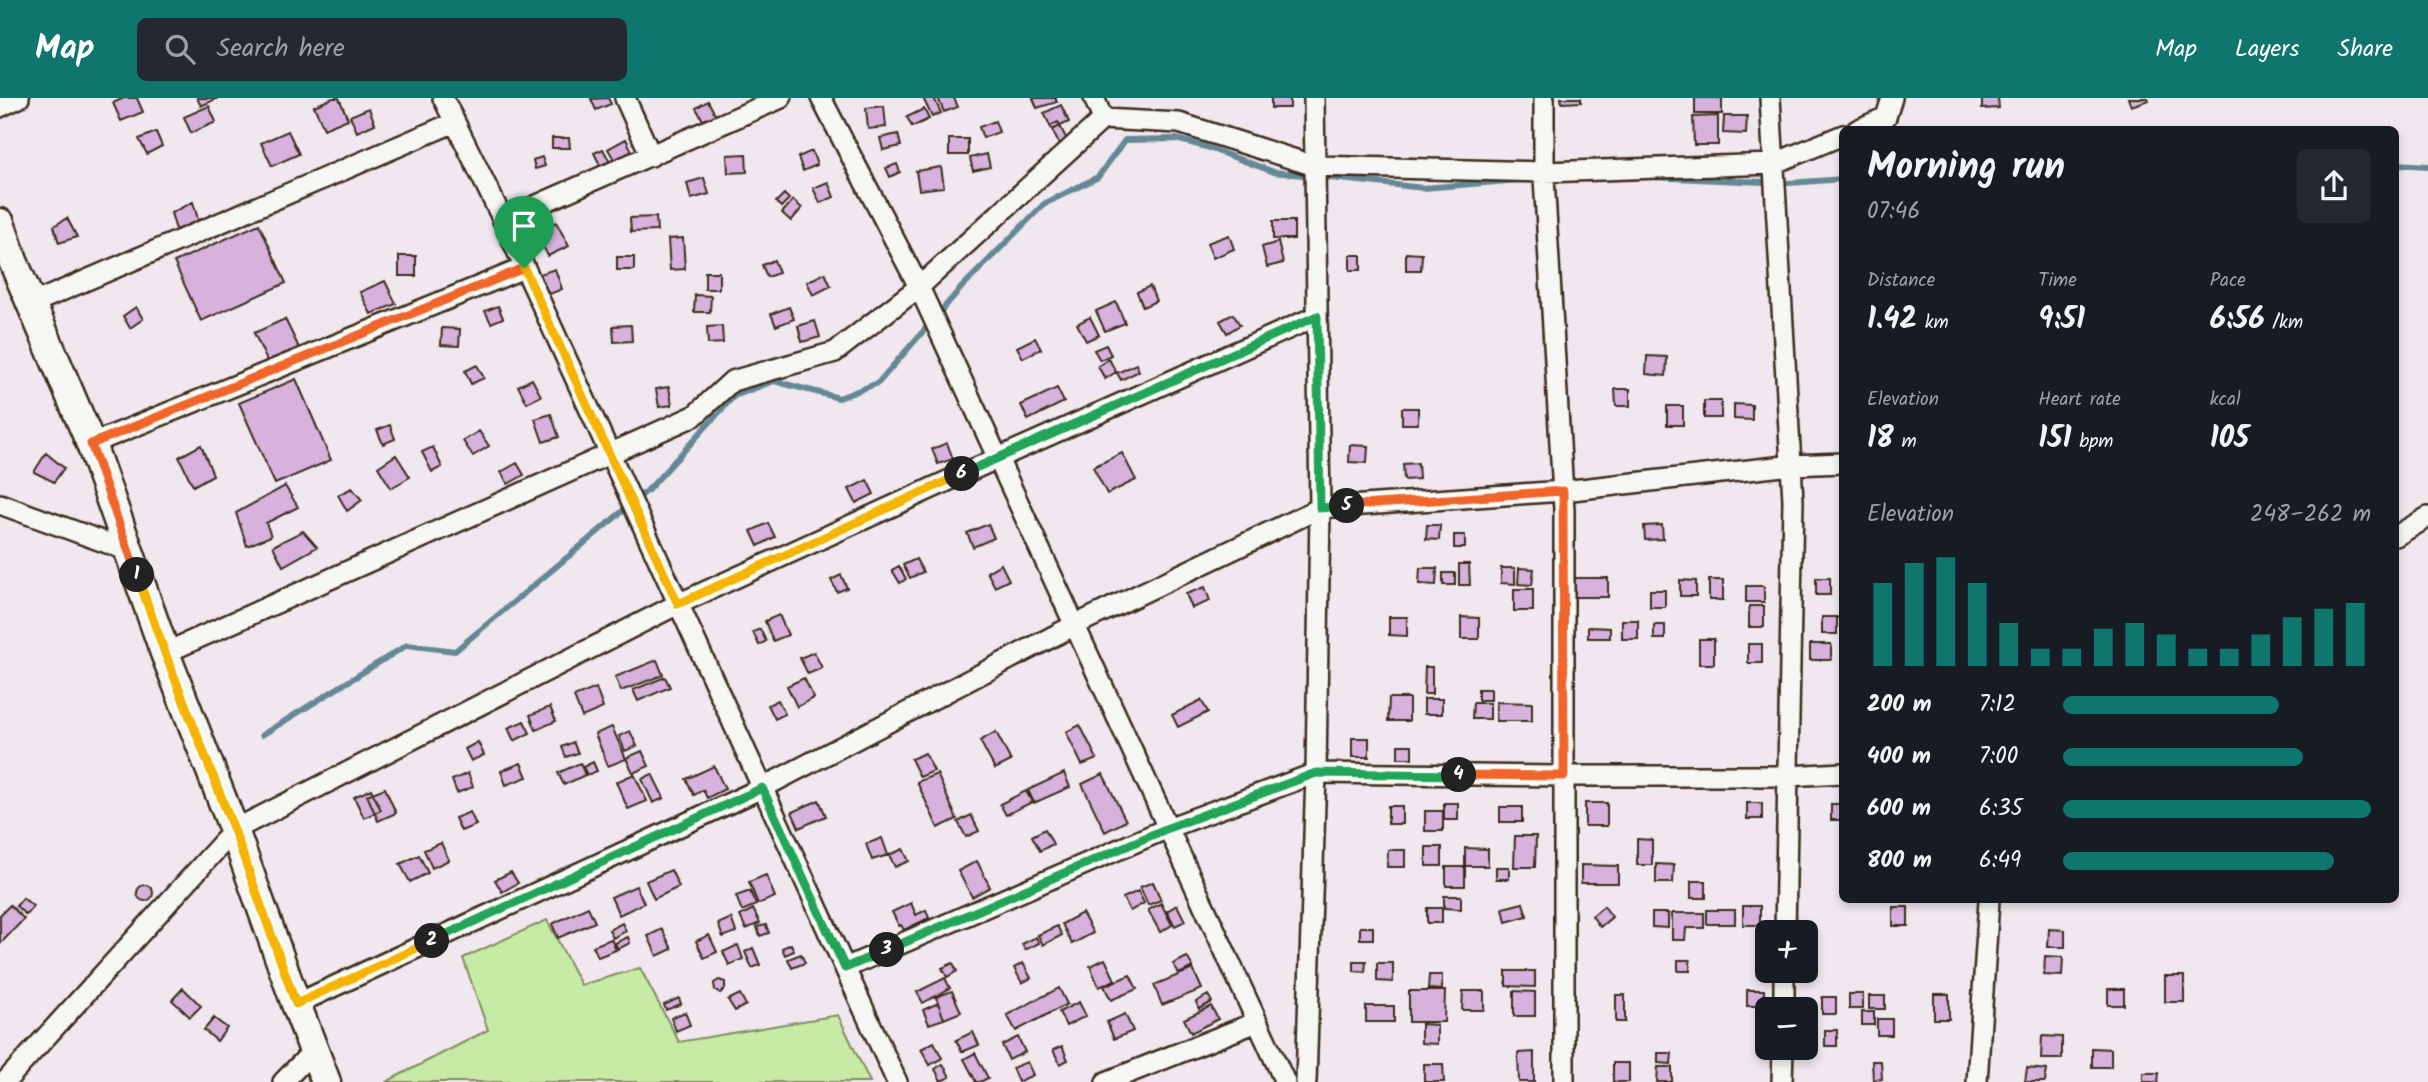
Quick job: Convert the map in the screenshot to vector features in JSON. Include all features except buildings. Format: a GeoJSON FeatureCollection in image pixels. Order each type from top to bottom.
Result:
{"type":"FeatureCollection","features":[{"type":"Feature","properties":{"kind":"main road"},"geometry":{"type":"LineString","coordinates":[[0,223],[6,263],[31,304],[91,444],[165,653],[234,830],[326,1082]]}},
{"type":"Feature","properties":{"kind":"street"},"geometry":{"type":"LineString","coordinates":[[0,107],[19,98]]}},
{"type":"Feature","properties":{"kind":"street"},"geometry":{"type":"LineString","coordinates":[[443,98],[503,220],[897,1082]]}},
{"type":"Feature","properties":{"kind":"street"},"geometry":{"type":"LineString","coordinates":[[625,98],[652,156]]}},
{"type":"Feature","properties":{"kind":"street"},"geometry":{"type":"LineString","coordinates":[[503,220],[781,98]]}},
{"type":"Feature","properties":{"kind":"street"},"geometry":{"type":"LineString","coordinates":[[821,98],[919,287],[1285,1082]]}},
{"type":"Feature","properties":{"kind":"street"},"geometry":{"type":"LineString","coordinates":[[1094,98],[1103,119]]}},
{"type":"Feature","properties":{"kind":"street"},"geometry":{"type":"LineString","coordinates":[[1306,1082],[1316,773],[1320,508],[1314,98]]}},
{"type":"Feature","properties":{"kind":"street"},"geometry":{"type":"LineString","coordinates":[[1544,98],[1544,172],[1563,491],[1564,1082]]}},
{"type":"Feature","properties":{"kind":"street"},"geometry":{"type":"LineString","coordinates":[[1770,98],[1793,500],[1785,920]]}},
{"type":"Feature","properties":{"kind":"street"},"geometry":{"type":"LineString","coordinates":[[1866,126],[1886,117],[1892,98]]}},
{"type":"Feature","properties":{"kind":"street"},"geometry":{"type":"LineString","coordinates":[[165,653],[694,416],[732,381],[835,352],[919,287],[1103,119],[1179,123],[1315,166],[1544,172],[1773,164],[1839,137]]}},
{"type":"Feature","properties":{"kind":"street"},"geometry":{"type":"LineString","coordinates":[[31,304],[455,122]]}},
{"type":"Feature","properties":{"kind":"street"},"geometry":{"type":"LineString","coordinates":[[91,444],[524,268]]}},
{"type":"Feature","properties":{"kind":"street"},"geometry":{"type":"LineString","coordinates":[[5,1082],[234,830],[678,604],[998,457],[1317,316]]}},
{"type":"Feature","properties":{"kind":"street"},"geometry":{"type":"LineString","coordinates":[[296,1004],[762,788],[1075,625],[1320,508],[1563,491],[1791,465],[1839,463]]}},
{"type":"Feature","properties":{"kind":"street"},"geometry":{"type":"LineString","coordinates":[[0,504],[129,551]]}},
{"type":"Feature","properties":{"kind":"street"},"geometry":{"type":"LineString","coordinates":[[2399,535],[2428,517]]}},
{"type":"Feature","properties":{"kind":"street"},"geometry":{"type":"LineString","coordinates":[[845,968],[1168,828],[1316,773],[1564,776],[1788,776],[1839,773]]}},
{"type":"Feature","properties":{"kind":"street"},"geometry":{"type":"LineString","coordinates":[[1977,1082],[1989,903]]}},
{"type":"Feature","properties":{"kind":"street"},"geometry":{"type":"LineString","coordinates":[[1105,1082],[1258,1022]]}},
{"type":"Feature","properties":{"kind":"street"},"geometry":{"type":"LineString","coordinates":[[283,1082],[313,1051]]}},
{"type":"Feature","properties":{"kind":"street"},"geometry":{"type":"LineString","coordinates":[[1782,1082],[1783,1060]]}},
{"type":"Feature","properties":{"kind":"green space"},"geometry":{"type":"Polygon","coordinates":[[[547,920],[581,985],[640,968],[679,1042],[838,1015],[870,1082],[386,1082],[488,1030],[463,958],[547,920]]]}},
{"type":"Feature","properties":{"kind":"waterway"},"geometry":{"type":"LineString","coordinates":[[262,735],[407,645],[455,651],[648,490],[734,396],[774,381],[839,398],[878,383],[961,288],[1044,204],[1098,177],[1125,140],[1176,139],[1274,172],[1424,188],[1520,180]]}},
{"type":"Feature","properties":{"kind":"waterway"},"geometry":{"type":"LineString","coordinates":[[2399,164],[2428,166]]}},
{"type":"Feature","properties":{"kind":"waterway"},"geometry":{"type":"LineString","coordinates":[[1649,177],[1789,183],[1839,179]]}},
{"type":"Feature","properties":{"kind":"route"},"geometry":{"type":"LineString","coordinates":[[524,268],[678,604],[998,457],[1317,316],[1320,508],[1563,491],[1564,776],[1316,773],[1168,828],[845,968],[762,788],[296,1004],[202,744],[165,653],[91,444],[524,268]]}}]}
